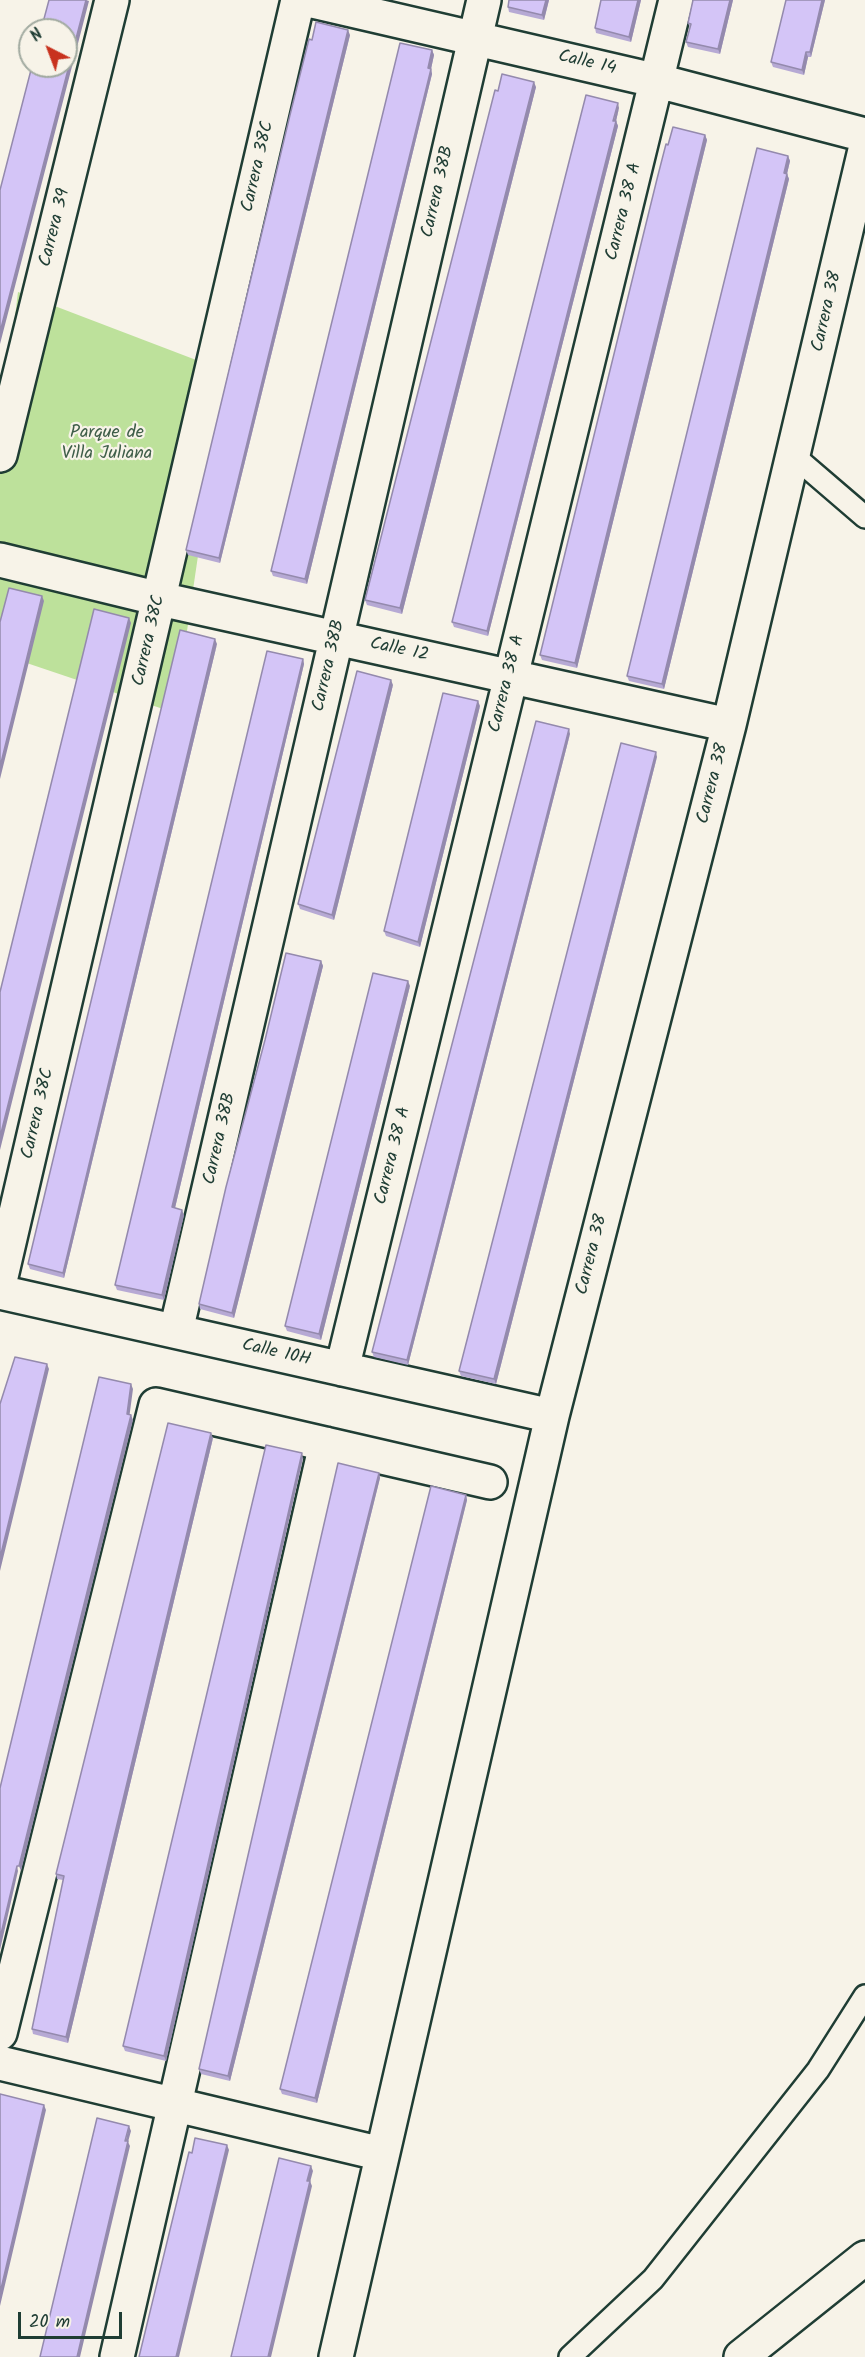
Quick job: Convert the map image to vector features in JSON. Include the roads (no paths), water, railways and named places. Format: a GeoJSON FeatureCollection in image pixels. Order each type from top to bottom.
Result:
{"type":"FeatureCollection","features":[{"type":"Feature","properties":{"kind":"street","name":"Carrera 39"},"geometry":{"type":"LineString","coordinates":[[0,455],[112,0]]}},
{"type":"Feature","properties":{"kind":"street","name":"Carrera 38C"},"geometry":{"type":"LineString","coordinates":[[0,1281],[298,0]]}},
{"type":"Feature","properties":{"kind":"street","name":"Calle 14"},"geometry":{"type":"LineString","coordinates":[[308,0],[658,81],[865,135]]}},
{"type":"Feature","properties":{"kind":"street","name":"Carrera 38B"},"geometry":{"type":"LineString","coordinates":[[176,1331],[484,0]]}},
{"type":"Feature","properties":{"kind":"street","name":"Carrera 38 A"},"geometry":{"type":"LineString","coordinates":[[342,1369],[676,0]]}},
{"type":"Feature","properties":{"kind":"street","name":"Carrera 38"},"geometry":{"type":"LineString","coordinates":[[336,2357],[552,1416],[729,725],[865,150]]}},
{"type":"Feature","properties":{"kind":"street","name":"Calle 12"},"geometry":{"type":"LineString","coordinates":[[0,560],[160,599],[729,725]]}},
{"type":"Feature","properties":{"kind":"street","name":"Calle 10H"},"geometry":{"type":"LineString","coordinates":[[0,1292],[552,1416]]}},
{"type":"Feature","properties":{"kind":"street"},"geometry":{"type":"LineString","coordinates":[[0,2032],[156,1406],[490,1482]]}},
{"type":"Feature","properties":{"kind":"street"},"geometry":{"type":"LineString","coordinates":[[117,2357],[326,1444]]}},
{"type":"Feature","properties":{"kind":"street"},"geometry":{"type":"LineString","coordinates":[[0,2063],[382,2154]]}},
{"type":"Feature","properties":{"kind":"street"},"geometry":{"type":"LineString","coordinates":[[741,2357],[865,2258]]}},
{"type":"Feature","properties":{"kind":"lane"},"geometry":{"type":"LineString","coordinates":[[794,456],[865,517]]}},
{"type":"Feature","properties":{"kind":"lane"},"geometry":{"type":"LineString","coordinates":[[570,2357],[653,2279],[818,2070],[865,1996]]}},
{"type":"Feature","properties":{"kind":"park label","name":"Parque de Villa Juliana"},"geometry":{"type":"Point","coordinates":[107,444]}}]}
